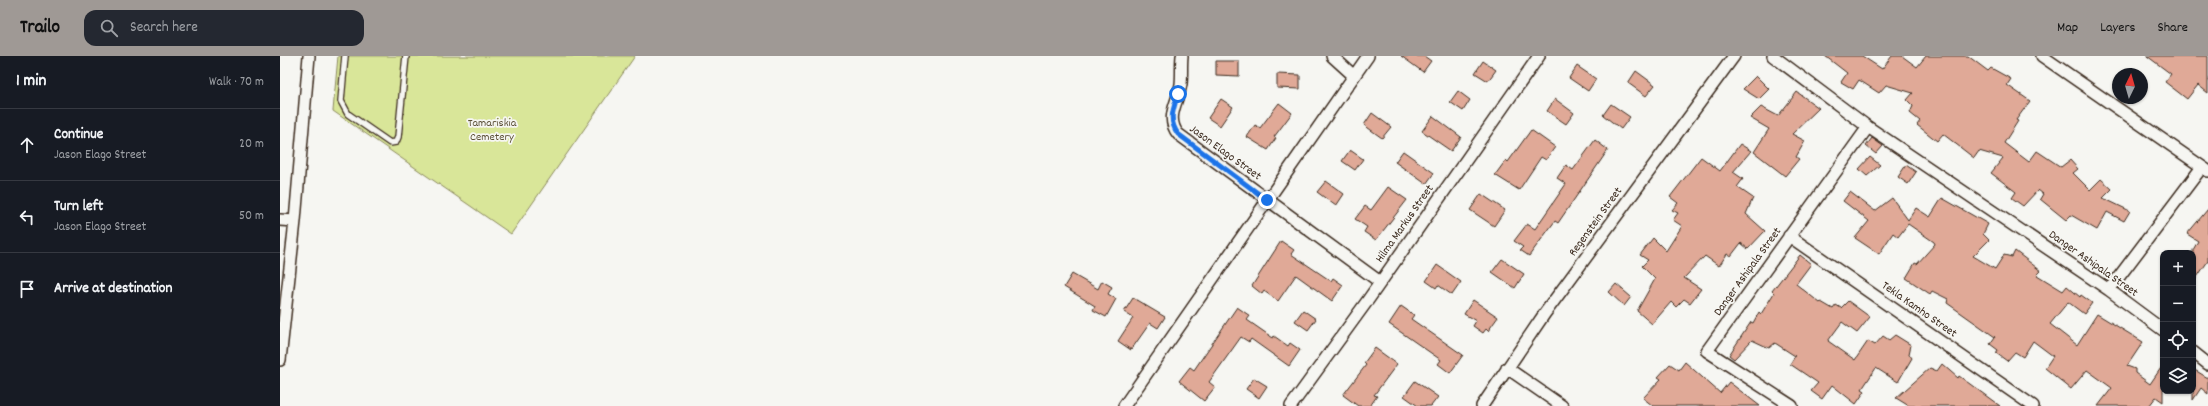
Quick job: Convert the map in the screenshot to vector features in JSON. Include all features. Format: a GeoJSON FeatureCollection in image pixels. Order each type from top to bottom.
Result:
{"type":"FeatureCollection","features":[{"type":"Feature","properties":{"kind":"street"},"geometry":{"type":"LineString","coordinates":[[280,360],[295,221],[309,56]]}},
{"type":"Feature","properties":{"kind":"street","name":"Jason Elago Street"},"geometry":{"type":"LineString","coordinates":[[1182,56],[1181,83],[1173,112],[1172,125],[1178,134],[1380,282]]}},
{"type":"Feature","properties":{"kind":"street"},"geometry":{"type":"LineString","coordinates":[[1332,56],[1354,76]]}},
{"type":"Feature","properties":{"kind":"street"},"geometry":{"type":"LineString","coordinates":[[1124,406],[1368,56]]}},
{"type":"Feature","properties":{"kind":"street","name":"Hilma Markus Street"},"geometry":{"type":"LineString","coordinates":[[1290,406],[1380,282],[1539,56]]}},
{"type":"Feature","properties":{"kind":"street","name":"Regenstein Street"},"geometry":{"type":"LineString","coordinates":[[1482,406],[1550,307],[1734,56]]}},
{"type":"Feature","properties":{"kind":"street","name":"Danger Ashipala Street"},"geometry":{"type":"LineString","coordinates":[[1773,56],[1868,127],[2109,290],[2160,328]]}},
{"type":"Feature","properties":{"kind":"street"},"geometry":{"type":"LineString","coordinates":[[2042,56],[2205,169],[2109,290]]}},
{"type":"Feature","properties":{"kind":"street","name":"Danger Ashipala Street"},"geometry":{"type":"LineString","coordinates":[[1792,406],[1707,351],[1868,127]]}},
{"type":"Feature","properties":{"kind":"street"},"geometry":{"type":"LineString","coordinates":[[280,220],[295,221]]}},
{"type":"Feature","properties":{"kind":"street","name":"Tekla Kamho Street"},"geometry":{"type":"LineString","coordinates":[[1789,236],[2033,406]]}},
{"type":"Feature","properties":{"kind":"street"},"geometry":{"type":"LineString","coordinates":[[2196,354],[2208,364]]}},
{"type":"Feature","properties":{"kind":"street"},"geometry":{"type":"LineString","coordinates":[[1507,368],[1562,406]]}},
{"type":"Feature","properties":{"kind":"lane"},"geometry":{"type":"LineString","coordinates":[[345,56],[341,101],[343,108],[348,114],[390,143],[396,142],[398,137],[406,56]]}},
{"type":"Feature","properties":{"kind":"green space","name":"Tamariskia Cemetery"},"geometry":{"type":"Polygon","coordinates":[[[338,56],[635,56],[511,234],[333,111],[338,56]]]}},
{"type":"Feature","properties":{"kind":"building"},"geometry":{"type":"Polygon","coordinates":[[[1401,56],[1424,56],[1431,61],[1423,72],[1401,56]]]}},
{"type":"Feature","properties":{"kind":"building"},"geometry":{"type":"Polygon","coordinates":[[[1825,56],[1862,56],[1882,69],[1892,56],[1902,56],[1917,67],[1926,56],[1968,56],[1988,71],[1991,68],[2011,79],[2007,85],[2030,101],[2016,120],[2018,121],[2004,143],[2029,162],[2037,151],[2061,167],[2070,160],[2078,169],[2073,173],[2090,190],[2101,179],[2112,189],[2103,198],[2130,211],[2124,221],[2107,212],[2097,230],[2071,215],[2066,220],[2040,199],[2043,194],[2038,190],[2023,206],[2012,198],[2016,192],[1991,173],[2003,158],[1979,151],[1974,158],[1943,134],[1937,141],[1917,125],[1920,121],[1910,113],[1913,106],[1907,100],[1913,93],[1886,85],[1879,93],[1859,80],[1853,89],[1841,82],[1847,73],[1825,56]]]}},
{"type":"Feature","properties":{"kind":"building"},"geometry":{"type":"Polygon","coordinates":[[[2147,56],[2208,56],[2208,93],[2198,85],[2187,99],[2165,82],[2171,74],[2147,56]]]}},
{"type":"Feature","properties":{"kind":"building"},"geometry":{"type":"Polygon","coordinates":[[[1216,61],[1239,61],[1239,76],[1216,75],[1216,61]]]}},
{"type":"Feature","properties":{"kind":"building"},"geometry":{"type":"Polygon","coordinates":[[[1483,61],[1496,70],[1488,81],[1475,73],[1483,61]]]}},
{"type":"Feature","properties":{"kind":"building"},"geometry":{"type":"Polygon","coordinates":[[[1577,66],[1596,79],[1588,91],[1569,78],[1577,66]]]}},
{"type":"Feature","properties":{"kind":"building"},"geometry":{"type":"Polygon","coordinates":[[[1636,71],[1655,85],[1646,96],[1628,83],[1636,71]]]}},
{"type":"Feature","properties":{"kind":"building"},"geometry":{"type":"Polygon","coordinates":[[[1277,74],[1300,75],[1300,89],[1277,88],[1277,74]]]}},
{"type":"Feature","properties":{"kind":"building"},"geometry":{"type":"Polygon","coordinates":[[[1756,76],[1769,89],[1759,99],[1743,89],[1756,76]]]}},
{"type":"Feature","properties":{"kind":"building"},"geometry":{"type":"Polygon","coordinates":[[[1458,91],[1470,100],[1463,111],[1450,102],[1458,91]]]}},
{"type":"Feature","properties":{"kind":"building"},"geometry":{"type":"Polygon","coordinates":[[[1797,92],[1819,108],[1792,134],[1805,141],[1796,157],[1799,159],[1785,176],[1754,152],[1769,129],[1750,118],[1761,107],[1778,116],[1797,92]]]}},
{"type":"Feature","properties":{"kind":"building"},"geometry":{"type":"Polygon","coordinates":[[[1221,99],[1233,107],[1220,126],[1208,118],[1221,99]]]}},
{"type":"Feature","properties":{"kind":"building"},"geometry":{"type":"Polygon","coordinates":[[[1555,99],[1574,113],[1566,124],[1547,111],[1555,99]]]}},
{"type":"Feature","properties":{"kind":"building"},"geometry":{"type":"Polygon","coordinates":[[[1279,103],[1292,113],[1274,137],[1276,138],[1268,150],[1247,137],[1255,125],[1260,128],[1279,103]]]}},
{"type":"Feature","properties":{"kind":"building"},"geometry":{"type":"Polygon","coordinates":[[[1611,104],[1630,117],[1621,129],[1603,115],[1611,104]]]}},
{"type":"Feature","properties":{"kind":"building"},"geometry":{"type":"Polygon","coordinates":[[[1372,113],[1391,127],[1382,138],[1364,125],[1372,113]]]}},
{"type":"Feature","properties":{"kind":"building"},"geometry":{"type":"Polygon","coordinates":[[[1433,116],[1461,137],[1451,151],[1422,131],[1433,116]]]}},
{"type":"Feature","properties":{"kind":"building"},"geometry":{"type":"Polygon","coordinates":[[[1531,130],[1555,147],[1546,160],[1541,157],[1519,190],[1495,175],[1506,160],[1508,162],[1531,130]]]}},
{"type":"Feature","properties":{"kind":"building"},"geometry":{"type":"Polygon","coordinates":[[[1872,138],[1883,146],[1876,154],[1866,146],[1872,138]]]}},
{"type":"Feature","properties":{"kind":"building"},"geometry":{"type":"Polygon","coordinates":[[[1595,140],[1608,150],[1558,223],[1555,221],[1529,256],[1520,250],[1523,247],[1514,241],[1527,224],[1535,229],[1566,184],[1557,178],[1566,165],[1573,170],[1595,140]]]}},
{"type":"Feature","properties":{"kind":"building"},"geometry":{"type":"Polygon","coordinates":[[[1740,144],[1751,151],[1733,172],[1743,179],[1737,187],[1753,198],[1746,214],[1765,231],[1748,249],[1741,243],[1731,256],[1727,254],[1719,266],[1705,256],[1684,278],[1701,289],[1690,303],[1684,299],[1676,307],[1671,302],[1652,324],[1637,311],[1655,279],[1642,266],[1648,260],[1640,255],[1653,238],[1666,251],[1682,226],[1673,220],[1678,213],[1672,210],[1678,203],[1670,197],[1701,157],[1720,171],[1740,144]]]}},
{"type":"Feature","properties":{"kind":"building"},"geometry":{"type":"Polygon","coordinates":[[[1350,150],[1363,159],[1355,170],[1342,161],[1350,150]]]}},
{"type":"Feature","properties":{"kind":"building"},"geometry":{"type":"Polygon","coordinates":[[[1403,151],[1434,173],[1426,184],[1395,162],[1403,151]]]}},
{"type":"Feature","properties":{"kind":"building"},"geometry":{"type":"Polygon","coordinates":[[[1870,157],[1880,165],[1867,176],[1859,169],[1870,157]]]}},
{"type":"Feature","properties":{"kind":"building"},"geometry":{"type":"Polygon","coordinates":[[[1906,165],[1916,172],[1908,184],[1898,177],[1906,165]]]}},
{"type":"Feature","properties":{"kind":"building"},"geometry":{"type":"Polygon","coordinates":[[[1326,181],[1344,194],[1336,206],[1317,192],[1326,181]]]}},
{"type":"Feature","properties":{"kind":"building"},"geometry":{"type":"Polygon","coordinates":[[[1388,187],[1407,200],[1376,240],[1364,232],[1367,227],[1355,219],[1365,206],[1371,210],[1388,187]]]}},
{"type":"Feature","properties":{"kind":"building"},"geometry":{"type":"Polygon","coordinates":[[[1850,192],[1875,211],[1892,198],[1908,220],[1916,208],[1930,217],[1942,198],[1988,224],[1983,234],[1989,240],[1973,256],[1995,269],[2004,255],[2012,257],[2015,251],[2041,271],[2037,275],[2063,291],[2067,286],[2080,297],[2081,295],[2092,303],[2084,314],[2068,302],[2050,324],[2077,345],[2097,314],[2143,342],[2127,366],[2135,369],[2135,373],[2150,384],[2160,369],[2160,394],[2163,394],[2163,402],[2156,397],[2149,406],[2098,406],[2112,388],[2087,370],[2071,389],[2045,368],[2053,356],[2033,341],[2023,357],[2015,352],[2007,361],[1996,353],[1998,350],[1990,344],[1995,337],[1947,303],[1948,299],[1932,291],[1930,294],[1906,278],[1915,263],[1917,264],[1935,244],[1934,242],[1908,224],[1898,237],[1893,233],[1879,254],[1855,238],[1869,221],[1843,201],[1850,192]]]}},
{"type":"Feature","properties":{"kind":"building"},"geometry":{"type":"Polygon","coordinates":[[[1481,194],[1505,210],[1494,226],[1470,210],[1481,194]]]}},
{"type":"Feature","properties":{"kind":"building"},"geometry":{"type":"Polygon","coordinates":[[[2208,209],[2208,261],[2196,279],[2196,250],[2193,250],[2198,241],[2187,234],[2208,209]]]}},
{"type":"Feature","properties":{"kind":"building"},"geometry":{"type":"Polygon","coordinates":[[[1281,241],[1294,250],[1291,254],[1331,281],[1333,278],[1343,285],[1332,301],[1296,275],[1278,301],[1264,291],[1262,294],[1252,286],[1281,241]]]}},
{"type":"Feature","properties":{"kind":"building"},"geometry":{"type":"Polygon","coordinates":[[[1800,255],[1811,264],[1796,284],[1820,303],[1821,302],[1833,309],[1836,305],[1841,308],[1848,301],[1870,317],[1857,333],[1842,322],[1828,341],[1855,360],[1868,341],[1875,345],[1883,336],[1889,340],[1895,335],[1911,345],[1909,354],[1912,358],[1898,382],[1876,368],[1862,389],[1865,391],[1856,404],[1832,385],[1822,399],[1811,391],[1818,383],[1790,364],[1795,356],[1775,343],[1769,348],[1752,340],[1734,359],[1729,355],[1751,322],[1753,323],[1759,312],[1761,314],[1774,293],[1772,291],[1800,255]]]}},
{"type":"Feature","properties":{"kind":"building"},"geometry":{"type":"Polygon","coordinates":[[[1502,259],[1524,274],[1515,288],[1492,272],[1502,259]]]}},
{"type":"Feature","properties":{"kind":"building"},"geometry":{"type":"Polygon","coordinates":[[[1437,265],[1461,282],[1452,295],[1438,285],[1436,288],[1426,281],[1437,265]]]}},
{"type":"Feature","properties":{"kind":"building"},"geometry":{"type":"Polygon","coordinates":[[[1072,274],[1098,289],[1102,281],[1112,287],[1108,294],[1116,299],[1106,317],[1093,310],[1095,306],[1064,287],[1072,274]]]}},
{"type":"Feature","properties":{"kind":"building"},"geometry":{"type":"Polygon","coordinates":[[[1616,284],[1631,297],[1624,306],[1609,292],[1616,284]]]}},
{"type":"Feature","properties":{"kind":"building"},"geometry":{"type":"Polygon","coordinates":[[[1133,298],[1165,317],[1158,328],[1150,323],[1131,350],[1118,341],[1133,318],[1124,312],[1133,298]]]}},
{"type":"Feature","properties":{"kind":"building"},"geometry":{"type":"Polygon","coordinates":[[[1473,300],[1498,317],[1488,331],[1486,329],[1483,333],[1473,326],[1476,321],[1464,314],[1473,300]]]}},
{"type":"Feature","properties":{"kind":"building"},"geometry":{"type":"Polygon","coordinates":[[[1401,306],[1414,315],[1411,319],[1463,355],[1450,373],[1438,364],[1441,360],[1389,324],[1401,306]]]}},
{"type":"Feature","properties":{"kind":"building"},"geometry":{"type":"Polygon","coordinates":[[[1237,307],[1250,316],[1247,320],[1273,338],[1274,336],[1288,346],[1290,343],[1300,350],[1289,366],[1251,339],[1249,342],[1241,337],[1209,382],[1215,387],[1204,401],[1179,381],[1190,367],[1194,370],[1237,307]]]}},
{"type":"Feature","properties":{"kind":"building"},"geometry":{"type":"Polygon","coordinates":[[[1303,310],[1316,319],[1308,330],[1295,321],[1303,310]]]}},
{"type":"Feature","properties":{"kind":"building"},"geometry":{"type":"Polygon","coordinates":[[[1375,348],[1397,364],[1374,395],[1377,396],[1370,406],[1358,406],[1343,395],[1366,365],[1364,363],[1375,348]]]}},
{"type":"Feature","properties":{"kind":"building"},"geometry":{"type":"Polygon","coordinates":[[[1685,362],[1720,393],[1729,382],[1760,406],[1653,406],[1643,398],[1661,379],[1658,377],[1670,364],[1679,370],[1685,362]]]}},
{"type":"Feature","properties":{"kind":"building"},"geometry":{"type":"Polygon","coordinates":[[[1942,364],[1958,378],[1959,376],[2000,406],[1909,406],[1896,398],[1930,368],[1937,371],[1942,364]]]}},
{"type":"Feature","properties":{"kind":"building"},"geometry":{"type":"Polygon","coordinates":[[[2196,371],[2208,378],[2208,394],[2201,388],[2193,400],[2193,394],[2196,394],[2196,371]]]}},
{"type":"Feature","properties":{"kind":"building"},"geometry":{"type":"Polygon","coordinates":[[[1254,378],[1267,386],[1259,398],[1246,389],[1254,378]]]}},
{"type":"Feature","properties":{"kind":"building"},"geometry":{"type":"Polygon","coordinates":[[[1415,381],[1438,397],[1431,406],[1418,406],[1404,396],[1415,381]]]}},
{"type":"Feature","properties":{"kind":"route"},"geometry":{"type":"LineString","coordinates":[[1178,94],[1173,112],[1172,125],[1178,134],[1267,200]]}}]}
